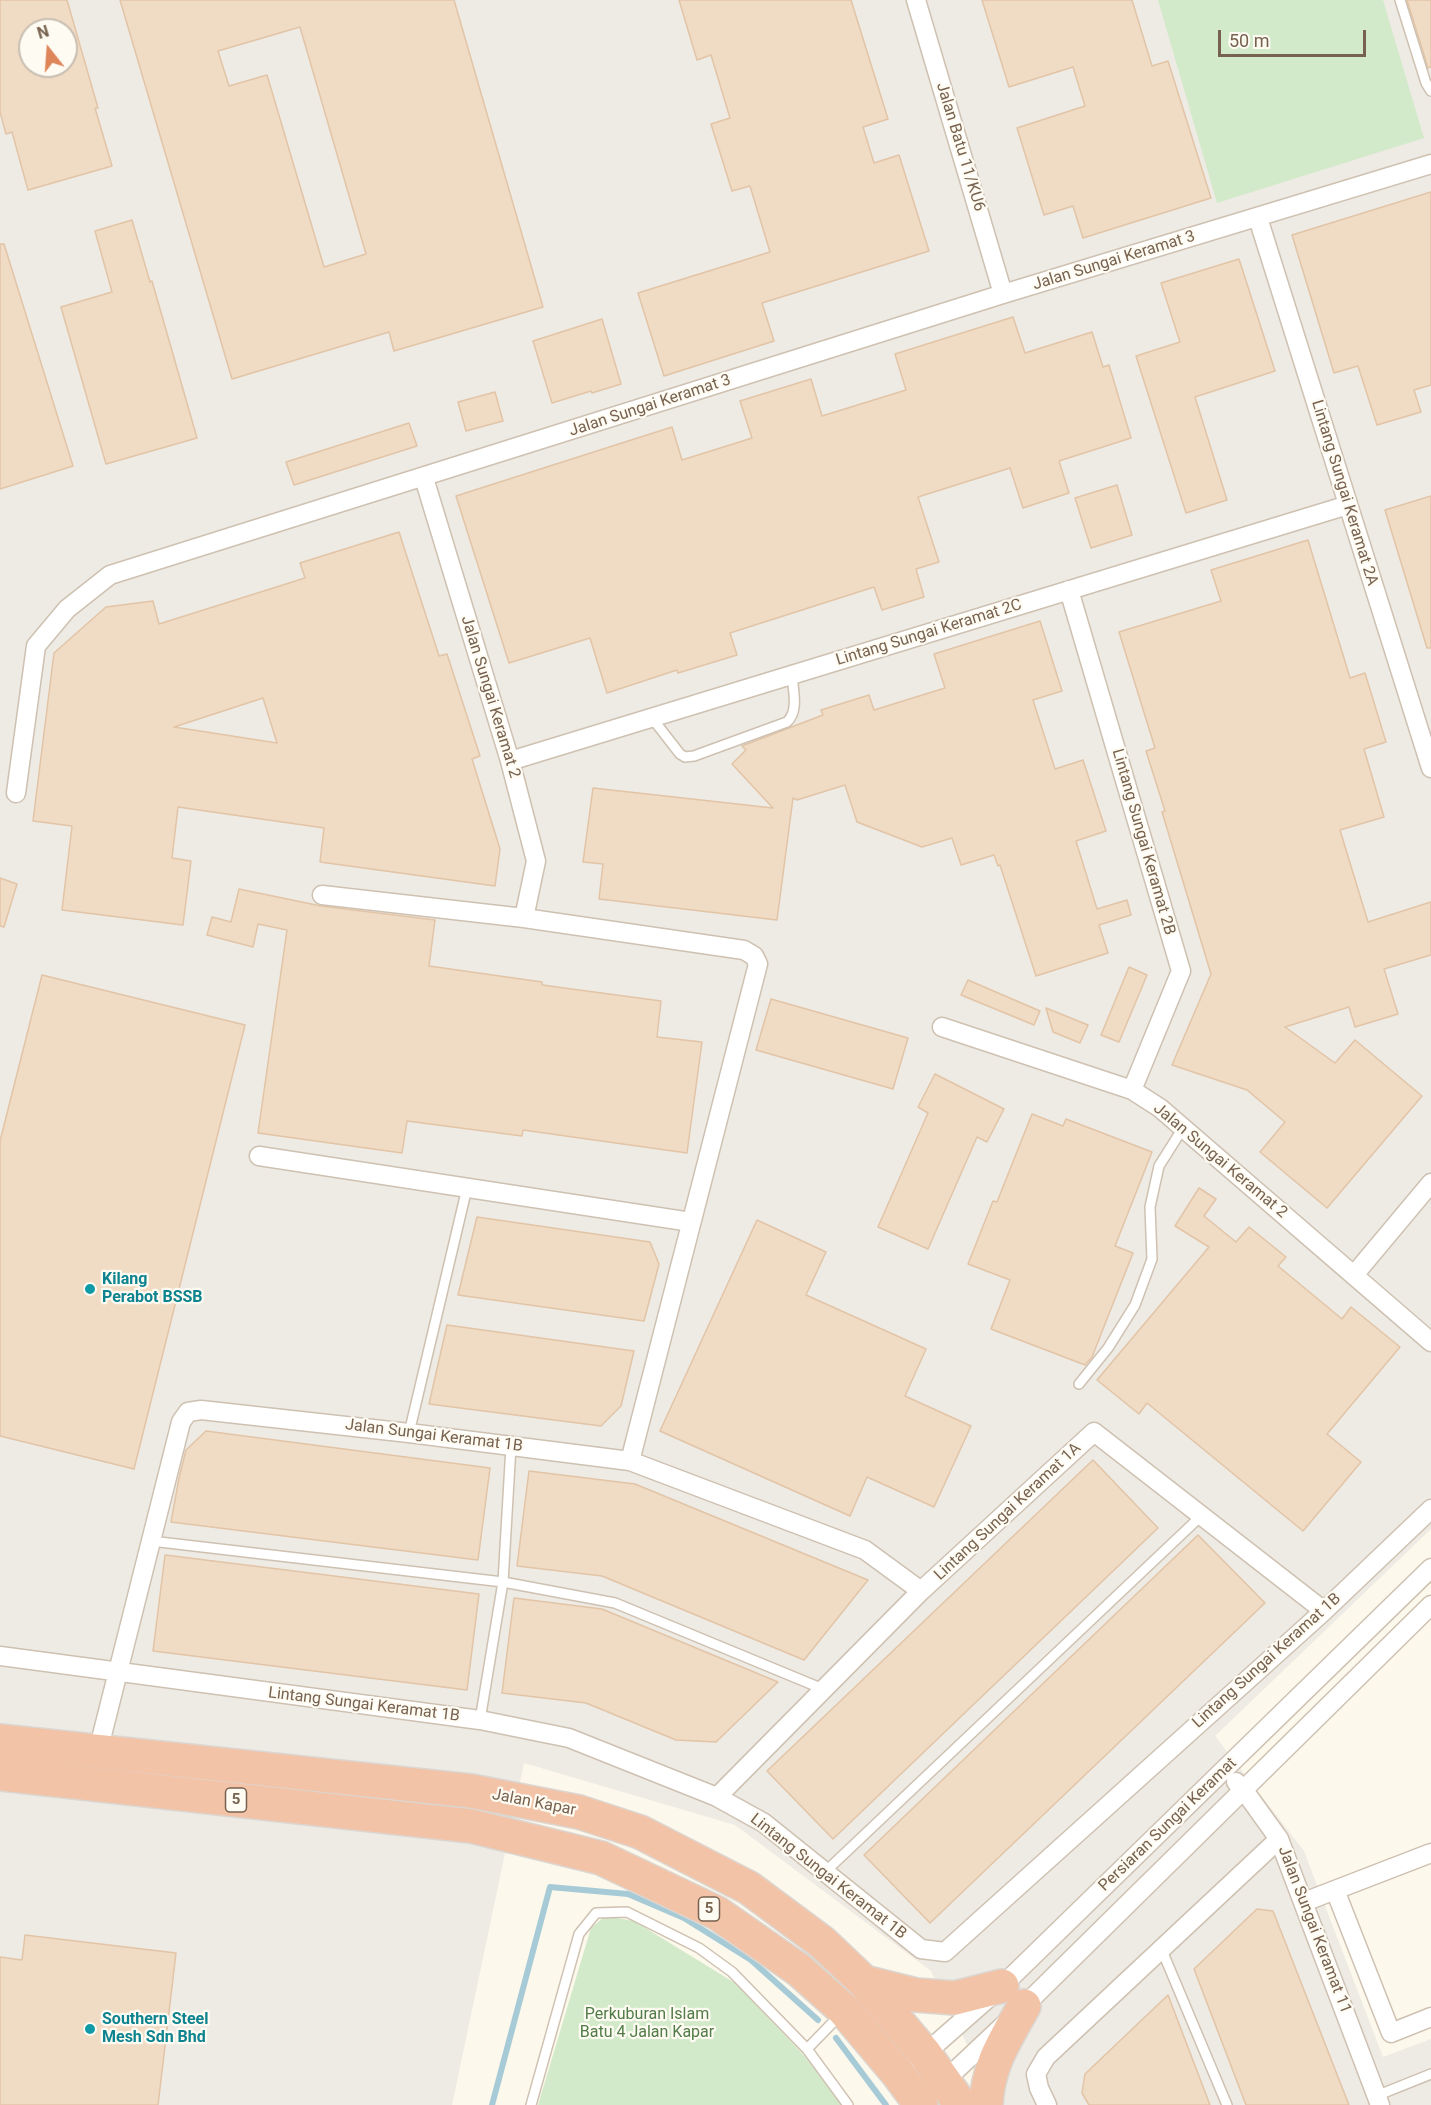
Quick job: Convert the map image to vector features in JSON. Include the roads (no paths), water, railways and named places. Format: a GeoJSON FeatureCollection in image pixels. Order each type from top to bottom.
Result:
{"type":"FeatureCollection","features":[{"type":"Feature","properties":{"kind":"highway","name":"Jalan Kapar"},"geometry":{"type":"LineString","coordinates":[[0,1741],[471,1791],[579,1812],[640,1832],[749,1888],[823,1943],[864,1982],[925,2054],[953,2093]]}},
{"type":"Feature","properties":{"kind":"highway","name":"5"},"geometry":{"type":"LineString","coordinates":[[0,1774],[471,1826],[601,1858],[717,1913],[799,1970],[844,2010],[920,2103]]}},
{"type":"Feature","properties":{"kind":"highway"},"geometry":{"type":"LineString","coordinates":[[864,1982],[916,1995],[955,1998],[1013,1996],[987,2086],[986,2105]]}},
{"type":"Feature","properties":{"kind":"street","name":"Jalan Batu 11/KU6"},"geometry":{"type":"LineString","coordinates":[[916,0],[1003,294]]}},
{"type":"Feature","properties":{"kind":"street","name":"Jalan Sungai Keramat 3"},"geometry":{"type":"LineString","coordinates":[[16,793],[36,646],[67,609],[110,575],[1003,294],[1431,164]]}},
{"type":"Feature","properties":{"kind":"street","name":"Lintang Sungai Keramat 2A"},"geometry":{"type":"LineString","coordinates":[[1258,218],[1431,768]]}},
{"type":"Feature","properties":{"kind":"street","name":"Jalan Sungai Keramat 2"},"geometry":{"type":"LineString","coordinates":[[424,478],[510,761],[536,861],[524,918]]}},
{"type":"Feature","properties":{"kind":"street","name":"Lintang Sungai Keramat 2C"},"geometry":{"type":"LineString","coordinates":[[510,761],[1348,505]]}},
{"type":"Feature","properties":{"kind":"street","name":"Lintang Sungai Keramat 2B"},"geometry":{"type":"LineString","coordinates":[[1069,590],[1181,971],[1132,1090]]}},
{"type":"Feature","properties":{"kind":"street"},"geometry":{"type":"LineString","coordinates":[[322,895],[524,918],[744,950],[754,956],[758,964],[630,1461]]}},
{"type":"Feature","properties":{"kind":"street","name":"Jalan Sungai Keramat 2"},"geometry":{"type":"LineString","coordinates":[[942,1027],[1132,1090],[1160,1108],[1431,1342]]}},
{"type":"Feature","properties":{"kind":"street"},"geometry":{"type":"LineString","coordinates":[[259,1156],[692,1222]]}},
{"type":"Feature","properties":{"kind":"street"},"geometry":{"type":"LineString","coordinates":[[1354,1275],[1431,1183]]}},
{"type":"Feature","properties":{"kind":"street","name":"Jalan Sungai Keramat 1B"},"geometry":{"type":"LineString","coordinates":[[98,1751],[181,1422],[188,1412],[201,1410],[409,1433],[630,1461],[865,1550],[921,1591]]}},
{"type":"Feature","properties":{"kind":"street","name":"Lintang Sungai Keramat 1A"},"geometry":{"type":"LineString","coordinates":[[717,1797],[921,1591],[1094,1432],[1324,1611]]}},
{"type":"Feature","properties":{"kind":"street","name":"Lintang Sungai Keramat 1B"},"geometry":{"type":"LineString","coordinates":[[0,1656],[480,1720],[568,1738],[717,1797],[764,1823],[921,1949],[945,1952],[1324,1611],[1431,1509]]}},
{"type":"Feature","properties":{"kind":"street","name":"Persiaran Sungai Keramat"},"geometry":{"type":"LineString","coordinates":[[920,2103],[953,2093],[1013,1996],[1224,1770],[1431,1568]]}},
{"type":"Feature","properties":{"kind":"street","name":"Persiaran Sungai Keramat"},"geometry":{"type":"LineString","coordinates":[[898,2074],[1013,1996],[1244,1789],[1431,1605]]}},
{"type":"Feature","properties":{"kind":"street","name":"Jalan Sungai Keramat 11"},"geometry":{"type":"LineString","coordinates":[[1224,1770],[1244,1789],[1278,1839],[1378,2100]]}},
{"type":"Feature","properties":{"kind":"street"},"geometry":{"type":"LineString","coordinates":[[1047,2105],[1039,2088],[1036,2074],[1046,2057],[1278,1839]]}},
{"type":"Feature","properties":{"kind":"street"},"geometry":{"type":"LineString","coordinates":[[1304,1902],[1431,1853]]}},
{"type":"Feature","properties":{"kind":"street"},"geometry":{"type":"LineString","coordinates":[[1335,1890],[1392,2033],[1431,2017]]}},
{"type":"Feature","properties":{"kind":"lane"},"geometry":{"type":"LineString","coordinates":[[1400,0],[1426,83],[1431,91]]}},
{"type":"Feature","properties":{"kind":"lane"},"geometry":{"type":"LineString","coordinates":[[652,718],[680,754],[686,758],[694,756],[788,722],[793,717],[794,711],[792,675]]}},
{"type":"Feature","properties":{"kind":"lane"},"geometry":{"type":"LineString","coordinates":[[1079,1384],[1108,1348],[1135,1305],[1152,1259],[1150,1207],[1159,1166],[1183,1128]]}},
{"type":"Feature","properties":{"kind":"lane"},"geometry":{"type":"LineString","coordinates":[[409,1433],[467,1188]]}},
{"type":"Feature","properties":{"kind":"lane"},"geometry":{"type":"LineString","coordinates":[[480,1720],[503,1582],[511,1446]]}},
{"type":"Feature","properties":{"kind":"lane"},"geometry":{"type":"LineString","coordinates":[[825,1872],[1201,1516]]}},
{"type":"Feature","properties":{"kind":"lane"},"geometry":{"type":"LineString","coordinates":[[151,1541],[503,1582],[615,1603],[823,1689]]}},
{"type":"Feature","properties":{"kind":"lane"},"geometry":{"type":"LineString","coordinates":[[531,2105],[579,1934],[596,1913],[627,1912],[699,1948],[732,1972],[807,2049],[848,2105]]}},
{"type":"Feature","properties":{"kind":"lane"},"geometry":{"type":"LineString","coordinates":[[1161,1948],[1227,2105]]}},
{"type":"Feature","properties":{"kind":"lane"},"geometry":{"type":"LineString","coordinates":[[807,2049],[844,2010]]}},
{"type":"Feature","properties":{"kind":"lane"},"geometry":{"type":"LineString","coordinates":[[1378,2100],[1431,2074]]}},
{"type":"Feature","properties":{"kind":"waterway"},"geometry":{"type":"LineString","coordinates":[[492,2105],[550,1887],[628,1894],[684,1918],[751,1960],[818,2020]]}},
{"type":"Feature","properties":{"kind":"waterway"},"geometry":{"type":"LineString","coordinates":[[836,2038],[886,2105]]}},
{"type":"Feature","properties":{"kind":"place","name":"Kilang Perabot BSSB"},"geometry":{"type":"Point","coordinates":[90,1289]}},
{"type":"Feature","properties":{"kind":"place","name":"Southern Steel Mesh Sdn Bhd"},"geometry":{"type":"Point","coordinates":[90,2029]}},
{"type":"Feature","properties":{"kind":"park label","name":"Perkuburan Islam Batu 4 Jalan Kapar"},"geometry":{"type":"Point","coordinates":[647,2024]}}]}
